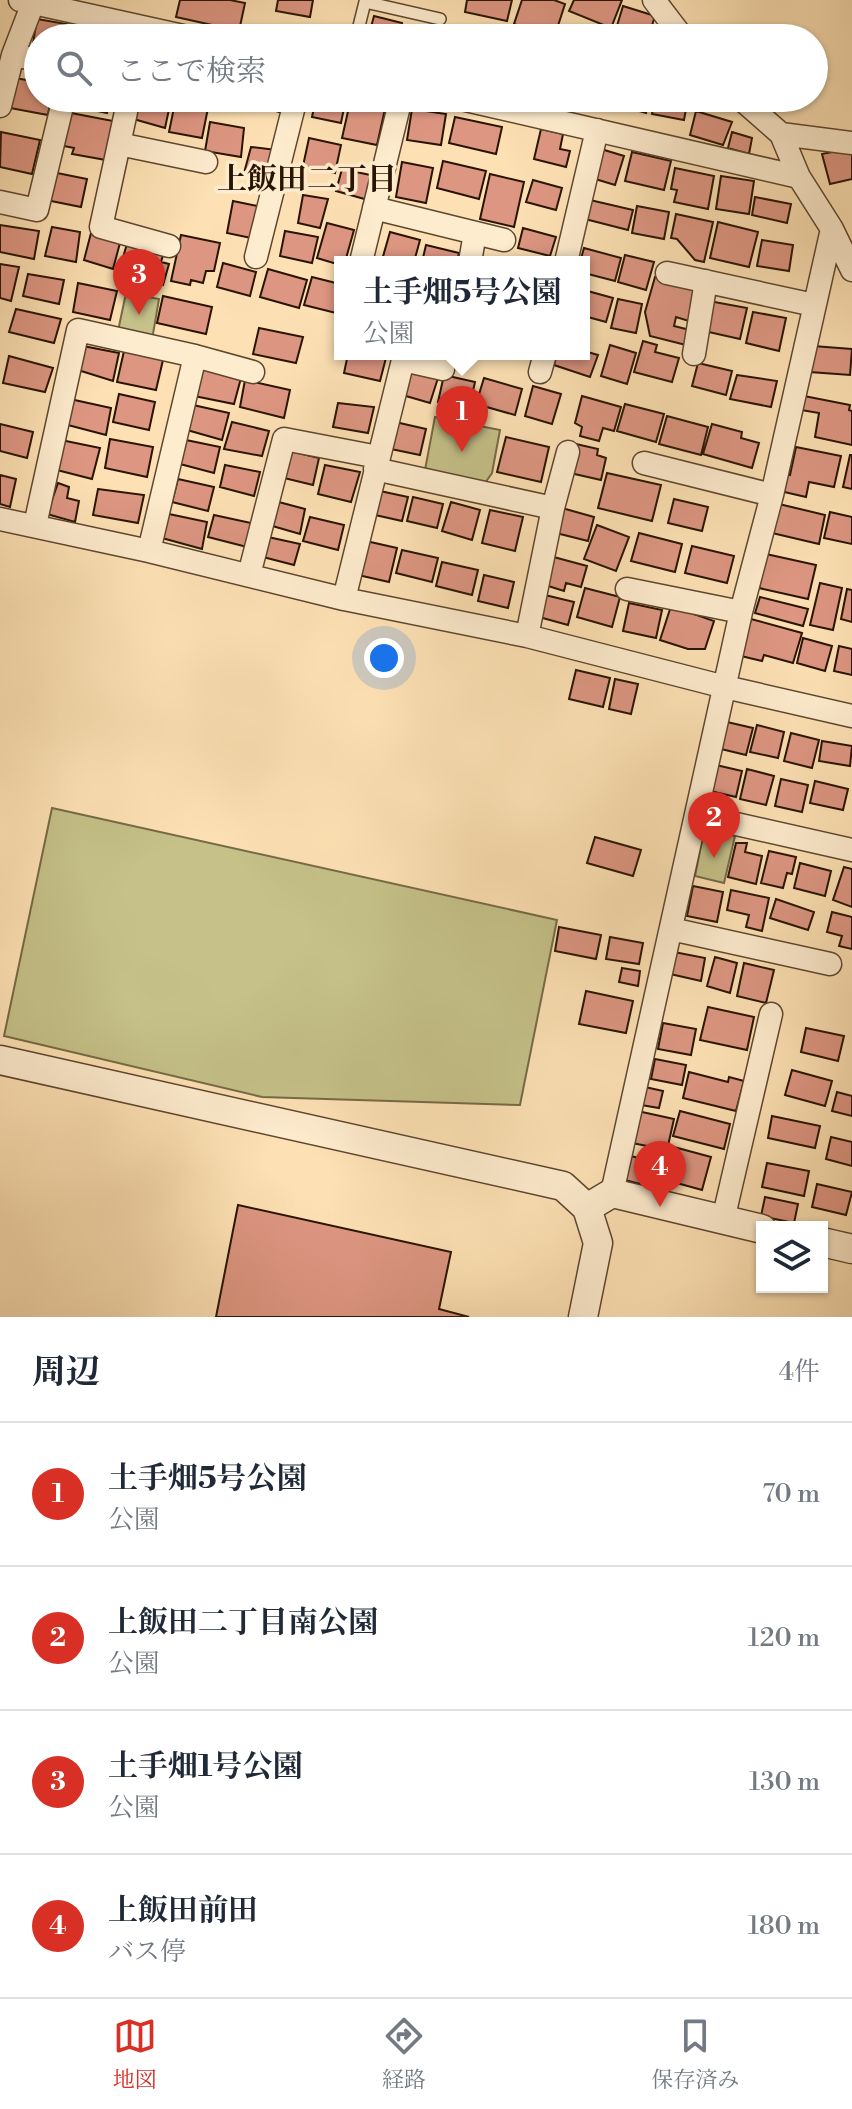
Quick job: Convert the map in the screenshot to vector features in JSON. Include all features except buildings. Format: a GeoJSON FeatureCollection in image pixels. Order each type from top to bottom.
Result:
{"type":"FeatureCollection","features":[{"type":"Feature","properties":{"kind":"street"},"geometry":{"type":"LineString","coordinates":[[654,0],[672,24]]}},
{"type":"Feature","properties":{"kind":"street"},"geometry":{"type":"LineString","coordinates":[[0,106],[28,1],[111,24]]}},
{"type":"Feature","properties":{"kind":"street"},"geometry":{"type":"LineString","coordinates":[[13,55],[24,57]]}},
{"type":"Feature","properties":{"kind":"street"},"geometry":{"type":"LineString","coordinates":[[0,202],[37,210],[61,112]]}},
{"type":"Feature","properties":{"kind":"street"},"geometry":{"type":"LineString","coordinates":[[126,112],[101,227],[169,246]]}},
{"type":"Feature","properties":{"kind":"street"},"geometry":{"type":"LineString","coordinates":[[256,257],[292,112]]}},
{"type":"Feature","properties":{"kind":"street"},"geometry":{"type":"LineString","coordinates":[[362,256],[398,112]]}},
{"type":"Feature","properties":{"kind":"street"},"geometry":{"type":"LineString","coordinates":[[518,112],[799,177]]}},
{"type":"Feature","properties":{"kind":"street"},"geometry":{"type":"LineString","coordinates":[[756,112],[781,134],[799,177],[832,229],[852,270]]}},
{"type":"Feature","properties":{"kind":"street"},"geometry":{"type":"LineString","coordinates":[[567,256],[597,130]]}},
{"type":"Feature","properties":{"kind":"street"},"geometry":{"type":"LineString","coordinates":[[781,134],[852,143]]}},
{"type":"Feature","properties":{"kind":"street"},"geometry":{"type":"LineString","coordinates":[[119,144],[206,162]]}},
{"type":"Feature","properties":{"kind":"street"},"geometry":{"type":"LineString","coordinates":[[374,208],[504,240]]}},
{"type":"Feature","properties":{"kind":"street"},"geometry":{"type":"LineString","coordinates":[[612,1193],[741,612],[772,495],[832,229]]}},
{"type":"Feature","properties":{"kind":"street"},"geometry":{"type":"LineString","coordinates":[[471,256],[475,233]]}},
{"type":"Feature","properties":{"kind":"street"},"geometry":{"type":"LineString","coordinates":[[667,273],[814,305]]}},
{"type":"Feature","properties":{"kind":"street"},"geometry":{"type":"LineString","coordinates":[[694,354],[706,281]]}},
{"type":"Feature","properties":{"kind":"street"},"geometry":{"type":"LineString","coordinates":[[35,525],[78,330],[253,372]]}},
{"type":"Feature","properties":{"kind":"street"},"geometry":{"type":"LineString","coordinates":[[149,551],[195,356]]}},
{"type":"Feature","properties":{"kind":"street"},"geometry":{"type":"LineString","coordinates":[[344,599],[403,360],[443,369]]}},
{"type":"Feature","properties":{"kind":"street"},"geometry":{"type":"LineString","coordinates":[[249,575],[284,439],[553,508]]}},
{"type":"Feature","properties":{"kind":"street"},"geometry":{"type":"LineString","coordinates":[[527,636],[553,508],[568,452]]}},
{"type":"Feature","properties":{"kind":"street"},"geometry":{"type":"LineString","coordinates":[[644,463],[772,495]]}},
{"type":"Feature","properties":{"kind":"street"},"geometry":{"type":"LineString","coordinates":[[0,519],[149,551],[344,599],[527,636],[852,716]]}},
{"type":"Feature","properties":{"kind":"street"},"geometry":{"type":"LineString","coordinates":[[627,589],[741,612]]}},
{"type":"Feature","properties":{"kind":"street"},"geometry":{"type":"LineString","coordinates":[[696,815],[852,850]]}},
{"type":"Feature","properties":{"kind":"street"},"geometry":{"type":"LineString","coordinates":[[671,929],[830,964]]}},
{"type":"Feature","properties":{"kind":"street"},"geometry":{"type":"LineString","coordinates":[[723,1220],[771,1014]]}},
{"type":"Feature","properties":{"kind":"street"},"geometry":{"type":"LineString","coordinates":[[0,1060],[563,1186],[587,1208],[598,1243],[583,1317]]}},
{"type":"Feature","properties":{"kind":"street"},"geometry":{"type":"LineString","coordinates":[[587,1208],[612,1193],[756,1228]]}},
{"type":"Feature","properties":{"kind":"street"},"geometry":{"type":"LineString","coordinates":[[828,1243],[851,1246]]}},
{"type":"Feature","properties":{"kind":"lane"},"geometry":{"type":"LineString","coordinates":[[360,24],[365,2],[440,19]]}},
{"type":"Feature","properties":{"kind":"shaded area"},"geometry":{"type":"Polygon","coordinates":[[[126,293],[159,299],[152,340],[118,331],[126,293]]]}},
{"type":"Feature","properties":{"kind":"shaded area"},"geometry":{"type":"Polygon","coordinates":[[[435,417],[500,430],[492,473],[483,486],[424,475],[435,417]]]}},
{"type":"Feature","properties":{"kind":"shaded area"},"geometry":{"type":"Polygon","coordinates":[[[52,808],[557,920],[520,1105],[262,1097],[4,1036],[52,808]]]}},
{"type":"Feature","properties":{"kind":"shaded area"},"geometry":{"type":"Polygon","coordinates":[[[709,833],[735,836],[724,883],[695,876],[702,841],[709,833]]]}},
{"type":"Feature","properties":{"kind":"place","name":"土手畑1号公園"},"geometry":{"type":"Point","coordinates":[139,315]}},
{"type":"Feature","properties":{"kind":"place","name":"土手畑5号公園"},"geometry":{"type":"Point","coordinates":[462,452]}},
{"type":"Feature","properties":{"kind":"place","name":"上飯田二丁目南公園"},"geometry":{"type":"Point","coordinates":[714,858]}},
{"type":"Feature","properties":{"kind":"place","name":"上飯田前田"},"geometry":{"type":"Point","coordinates":[660,1207]}},
{"type":"Feature","properties":{"kind":"district","name":"上飯田二丁目"},"geometry":{"type":"Point","coordinates":[307,180]}}]}
